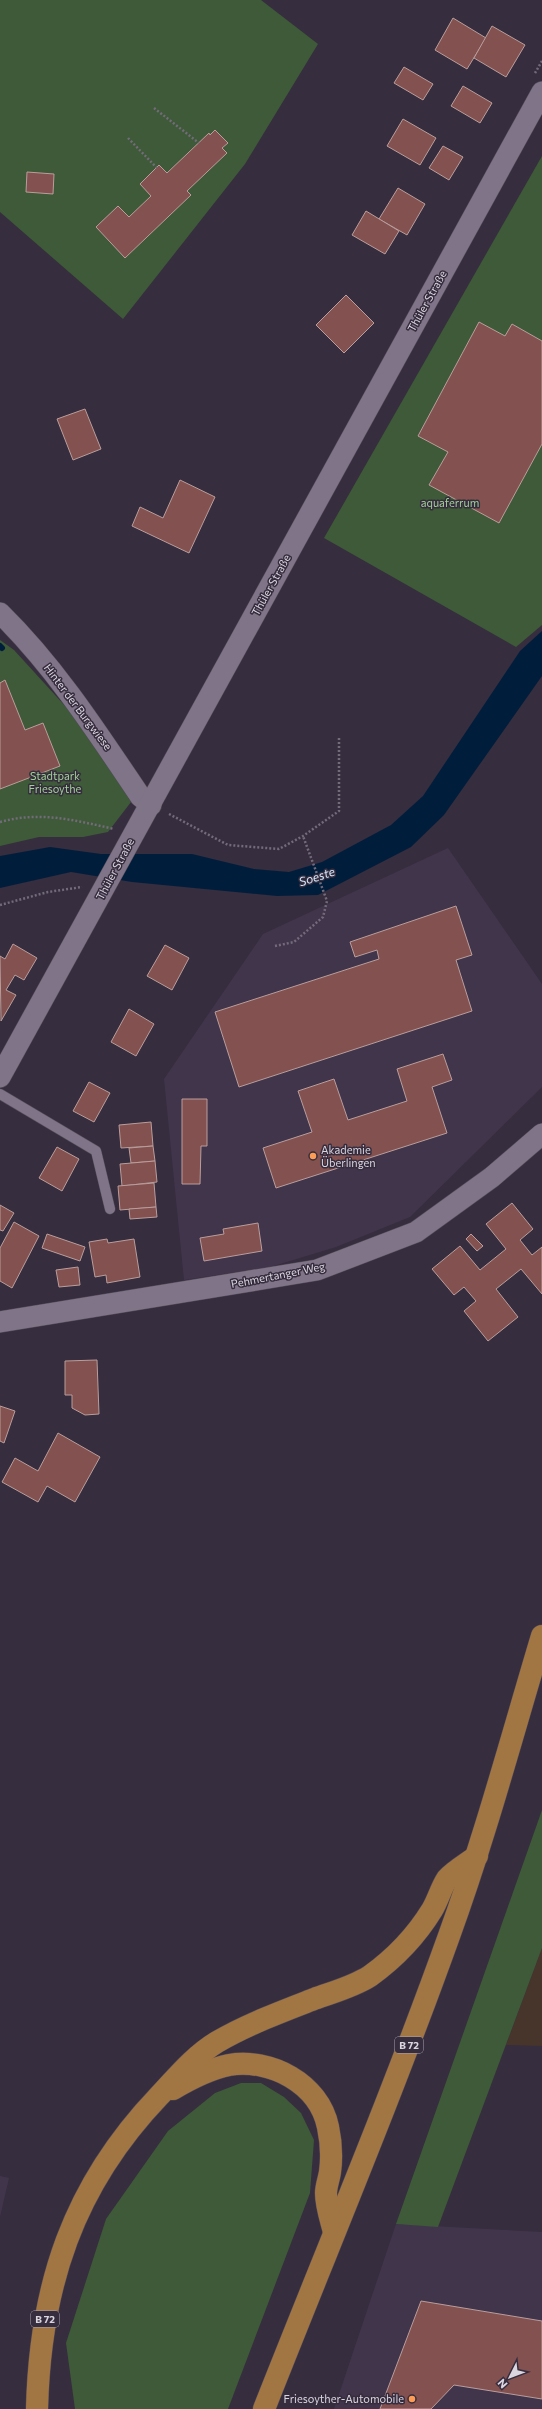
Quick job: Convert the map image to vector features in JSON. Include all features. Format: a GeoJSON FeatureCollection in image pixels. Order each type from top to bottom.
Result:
{"type":"FeatureCollection","features":[{"type":"Feature","properties":{"kind":"highway","name":"B 72"},"geometry":{"type":"LineString","coordinates":[[264,2409],[411,2039],[477,1856],[542,1636]]}},
{"type":"Feature","properties":{"kind":"highway","name":"B 72"},"geometry":{"type":"LineString","coordinates":[[37,2409],[38,2369],[46,2310],[68,2233],[104,2162],[119,2140],[190,2063],[216,2043],[271,2015],[353,1985],[385,1965],[409,1943],[432,1910],[448,1879],[477,1856]]}},
{"type":"Feature","properties":{"kind":"highway","name":"B 72"},"geometry":{"type":"LineString","coordinates":[[158,2097],[198,2075],[228,2065],[252,2063],[275,2069],[293,2077],[308,2090],[316,2100],[328,2125],[331,2149],[330,2172],[326,2193],[334,2232]]}},
{"type":"Feature","properties":{"kind":"street","name":"Thüler Straße"},"geometry":{"type":"LineString","coordinates":[[0,1077],[106,887],[126,836],[151,805],[542,92]]}},
{"type":"Feature","properties":{"kind":"street","name":"Hinter der Burgwiese"},"geometry":{"type":"LineString","coordinates":[[0,613],[37,653],[92,723],[140,796],[151,805]]}},
{"type":"Feature","properties":{"kind":"street","name":"Pehmertanger Weg"},"geometry":{"type":"LineString","coordinates":[[0,1322],[317,1270],[416,1232],[492,1177],[542,1134]]}},
{"type":"Feature","properties":{"kind":"lane"},"geometry":{"type":"LineString","coordinates":[[0,1094],[96,1151],[110,1208]]}},
{"type":"Feature","properties":{"kind":"path"},"geometry":{"type":"LineString","coordinates":[[154,108],[199,142]]}},
{"type":"Feature","properties":{"kind":"path"},"geometry":{"type":"LineString","coordinates":[[128,138],[157,168]]}},
{"type":"Feature","properties":{"kind":"path"},"geometry":{"type":"LineString","coordinates":[[151,805],[228,845],[279,849],[303,836],[339,810],[339,737]]}},
{"type":"Feature","properties":{"kind":"path"},"geometry":{"type":"LineString","coordinates":[[0,822],[22,816],[66,818],[126,836]]}},
{"type":"Feature","properties":{"kind":"path"},"geometry":{"type":"LineString","coordinates":[[275,946],[294,942],[323,917],[327,901],[310,851],[303,836]]}},
{"type":"Feature","properties":{"kind":"path"},"geometry":{"type":"LineString","coordinates":[[0,905],[48,892],[81,887],[106,887]]}},
{"type":"Feature","properties":{"kind":"shaded area"},"geometry":{"type":"Polygon","coordinates":[[[448,848],[542,984],[542,1087],[410,1217],[336,1247],[270,1267],[184,1280],[164,1079],[263,934],[448,848]]]}},
{"type":"Feature","properties":{"kind":"shaded area"},"geometry":{"type":"Polygon","coordinates":[[[542,1948],[542,2046],[506,2045],[542,1948]]]}},
{"type":"Feature","properties":{"kind":"shaded area"},"geometry":{"type":"Polygon","coordinates":[[[0,2176],[9,2178],[0,2217],[0,2176]]]}},
{"type":"Feature","properties":{"kind":"shaded area"},"geometry":{"type":"Polygon","coordinates":[[[396,2224],[542,2232],[542,2409],[334,2409],[396,2224]]]}},
{"type":"Feature","properties":{"kind":"green space"},"geometry":{"type":"Polygon","coordinates":[[[0,0],[261,0],[318,44],[245,164],[123,319],[0,212],[0,0]]]}},
{"type":"Feature","properties":{"kind":"green space","name":"aquaferrum"},"geometry":{"type":"Polygon","coordinates":[[[542,156],[542,625],[516,647],[324,538],[542,156]]]}},
{"type":"Feature","properties":{"kind":"green space","name":"Stadtpark Friesoythe"},"geometry":{"type":"Polygon","coordinates":[[[0,640],[14,650],[87,730],[131,802],[108,832],[83,837],[39,837],[0,846],[0,640]]]}},
{"type":"Feature","properties":{"kind":"green space"},"geometry":{"type":"Polygon","coordinates":[[[542,1810],[542,1948],[438,2227],[396,2224],[542,1810]]]}},
{"type":"Feature","properties":{"kind":"green space"},"geometry":{"type":"Polygon","coordinates":[[[241,2083],[261,2083],[284,2097],[301,2113],[314,2140],[310,2193],[228,2409],[75,2409],[66,2343],[106,2219],[168,2131],[215,2093],[241,2083]]]}},
{"type":"Feature","properties":{"kind":"water","name":"Soeste"},"geometry":{"type":"Polygon","coordinates":[[[542,631],[542,676],[444,815],[411,847],[318,895],[277,896],[132,882],[71,872],[0,888],[0,856],[50,847],[101,854],[192,854],[254,869],[289,872],[322,862],[391,825],[423,796],[520,651],[542,631]]]}},
{"type":"Feature","properties":{"kind":"building"},"geometry":{"type":"Polygon","coordinates":[[[453,18],[486,38],[467,69],[435,50],[453,18]]]}},
{"type":"Feature","properties":{"kind":"building"},"geometry":{"type":"Polygon","coordinates":[[[492,26],[525,45],[506,77],[474,58],[492,26]]]}},
{"type":"Feature","properties":{"kind":"building"},"geometry":{"type":"Polygon","coordinates":[[[404,67],[433,84],[423,100],[394,83],[404,67]]]}},
{"type":"Feature","properties":{"kind":"building"},"geometry":{"type":"Polygon","coordinates":[[[463,86],[492,103],[480,123],[451,106],[463,86]]]}},
{"type":"Feature","properties":{"kind":"building"},"geometry":{"type":"Polygon","coordinates":[[[403,119],[436,138],[420,165],[387,146],[403,119]]]}},
{"type":"Feature","properties":{"kind":"building"},"geometry":{"type":"Polygon","coordinates":[[[215,130],[228,143],[222,148],[227,153],[187,191],[191,195],[125,258],[96,227],[118,206],[129,217],[151,196],[140,184],[159,165],[167,173],[209,133],[210,135],[215,130]]]}},
{"type":"Feature","properties":{"kind":"building"},"geometry":{"type":"Polygon","coordinates":[[[443,146],[463,157],[449,180],[429,168],[443,146]]]}},
{"type":"Feature","properties":{"kind":"building"},"geometry":{"type":"Polygon","coordinates":[[[27,172],[54,174],[53,194],[26,192],[27,172]]]}},
{"type":"Feature","properties":{"kind":"building"},"geometry":{"type":"Polygon","coordinates":[[[398,188],[425,204],[407,235],[379,219],[398,188]]]}},
{"type":"Feature","properties":{"kind":"building"},"geometry":{"type":"Polygon","coordinates":[[[366,211],[399,231],[385,254],[352,235],[366,211]]]}},
{"type":"Feature","properties":{"kind":"building"},"geometry":{"type":"Polygon","coordinates":[[[346,295],[374,323],[344,353],[316,325],[346,295]]]}},
{"type":"Feature","properties":{"kind":"building"},"geometry":{"type":"Polygon","coordinates":[[[479,322],[505,336],[512,324],[542,341],[542,444],[499,523],[429,485],[448,452],[418,436],[479,322]]]}},
{"type":"Feature","properties":{"kind":"building"},"geometry":{"type":"Polygon","coordinates":[[[85,409],[101,449],[73,460],[57,419],[85,409]]]}},
{"type":"Feature","properties":{"kind":"building"},"geometry":{"type":"Polygon","coordinates":[[[180,480],[215,497],[189,553],[132,526],[140,507],[163,518],[180,480]]]}},
{"type":"Feature","properties":{"kind":"building"},"geometry":{"type":"Polygon","coordinates":[[[5,680],[25,730],[43,723],[60,766],[0,789],[0,683],[5,680]]]}},
{"type":"Feature","properties":{"kind":"building"},"geometry":{"type":"Polygon","coordinates":[[[456,906],[472,955],[456,960],[472,1011],[239,1087],[215,1012],[379,959],[377,950],[355,957],[350,942],[456,906]]]}},
{"type":"Feature","properties":{"kind":"building"},"geometry":{"type":"Polygon","coordinates":[[[13,944],[37,958],[24,980],[15,975],[6,990],[16,995],[1,1021],[0,956],[5,959],[13,944]]]}},
{"type":"Feature","properties":{"kind":"building"},"geometry":{"type":"Polygon","coordinates":[[[165,945],[189,958],[172,990],[147,976],[165,945]]]}},
{"type":"Feature","properties":{"kind":"building"},"geometry":{"type":"Polygon","coordinates":[[[129,1009],[154,1024],[136,1056],[111,1042],[129,1009]]]}},
{"type":"Feature","properties":{"kind":"building"},"geometry":{"type":"Polygon","coordinates":[[[443,1054],[452,1080],[432,1087],[447,1133],[276,1188],[263,1148],[312,1132],[298,1091],[334,1079],[348,1120],[407,1101],[397,1069],[443,1054]]]}},
{"type":"Feature","properties":{"kind":"building"},"geometry":{"type":"Polygon","coordinates":[[[89,1082],[110,1093],[94,1122],[73,1111],[89,1082]]]}},
{"type":"Feature","properties":{"kind":"building"},"geometry":{"type":"Polygon","coordinates":[[[182,1099],[207,1099],[207,1146],[201,1146],[200,1184],[182,1184],[182,1099]]]}},
{"type":"Feature","properties":{"kind":"building"},"geometry":{"type":"Polygon","coordinates":[[[151,1122],[153,1146],[121,1148],[119,1125],[151,1122]]]}},
{"type":"Feature","properties":{"kind":"building"},"geometry":{"type":"Polygon","coordinates":[[[153,1146],[155,1161],[131,1163],[129,1148],[153,1146]]]}},
{"type":"Feature","properties":{"kind":"building"},"geometry":{"type":"Polygon","coordinates":[[[57,1147],[79,1159],[62,1191],[39,1178],[57,1147]]]}},
{"type":"Feature","properties":{"kind":"building"},"geometry":{"type":"Polygon","coordinates":[[[155,1161],[157,1182],[122,1186],[120,1164],[155,1161]]]}},
{"type":"Feature","properties":{"kind":"building"},"geometry":{"type":"Polygon","coordinates":[[[154,1183],[156,1207],[120,1210],[118,1186],[154,1183]]]}},
{"type":"Feature","properties":{"kind":"building"},"geometry":{"type":"Polygon","coordinates":[[[512,1203],[533,1229],[520,1240],[532,1255],[542,1247],[542,1294],[521,1269],[496,1289],[518,1317],[488,1341],[464,1311],[476,1301],[464,1287],[454,1295],[432,1269],[460,1246],[480,1270],[506,1249],[486,1224],[512,1203]]]}},
{"type":"Feature","properties":{"kind":"building"},"geometry":{"type":"Polygon","coordinates":[[[0,1205],[14,1213],[3,1231],[0,1230],[0,1205]]]}},
{"type":"Feature","properties":{"kind":"building"},"geometry":{"type":"Polygon","coordinates":[[[156,1207],[157,1217],[130,1219],[129,1209],[156,1207]]]}},
{"type":"Feature","properties":{"kind":"building"},"geometry":{"type":"Polygon","coordinates":[[[14,1222],[39,1236],[12,1288],[0,1281],[0,1248],[14,1222]]]}},
{"type":"Feature","properties":{"kind":"building"},"geometry":{"type":"Polygon","coordinates":[[[258,1223],[262,1251],[204,1261],[200,1238],[224,1234],[223,1229],[258,1223]]]}},
{"type":"Feature","properties":{"kind":"building"},"geometry":{"type":"Polygon","coordinates":[[[47,1234],[85,1247],[80,1261],[42,1248],[47,1234]]]}},
{"type":"Feature","properties":{"kind":"building"},"geometry":{"type":"Polygon","coordinates":[[[471,1234],[483,1246],[477,1251],[466,1239],[471,1234]]]}},
{"type":"Feature","properties":{"kind":"building"},"geometry":{"type":"Polygon","coordinates":[[[107,1239],[108,1243],[134,1239],[140,1277],[107,1283],[106,1275],[95,1277],[89,1242],[107,1239]]]}},
{"type":"Feature","properties":{"kind":"building"},"geometry":{"type":"Polygon","coordinates":[[[78,1267],[80,1285],[59,1287],[56,1270],[78,1267]]]}},
{"type":"Feature","properties":{"kind":"building"},"geometry":{"type":"Polygon","coordinates":[[[97,1360],[99,1414],[85,1415],[72,1408],[72,1395],[65,1395],[65,1361],[97,1360]]]}},
{"type":"Feature","properties":{"kind":"building"},"geometry":{"type":"Polygon","coordinates":[[[0,1406],[15,1411],[4,1443],[0,1441],[0,1406]]]}},
{"type":"Feature","properties":{"kind":"building"},"geometry":{"type":"Polygon","coordinates":[[[58,1433],[100,1457],[75,1502],[47,1486],[38,1502],[2,1482],[15,1458],[38,1471],[58,1433]]]}},
{"type":"Feature","properties":{"kind":"building"},"geometry":{"type":"Polygon","coordinates":[[[421,2301],[542,2321],[542,2399],[454,2385],[431,2409],[380,2409],[421,2301]]]}},
{"type":"Feature","properties":{"kind":"place","name":"Akademie Überlingen"},"geometry":{"type":"Point","coordinates":[313,1156]}},
{"type":"Feature","properties":{"kind":"place","name":"Friesoyther-Automobile"},"geometry":{"type":"Point","coordinates":[412,2399]}}]}
